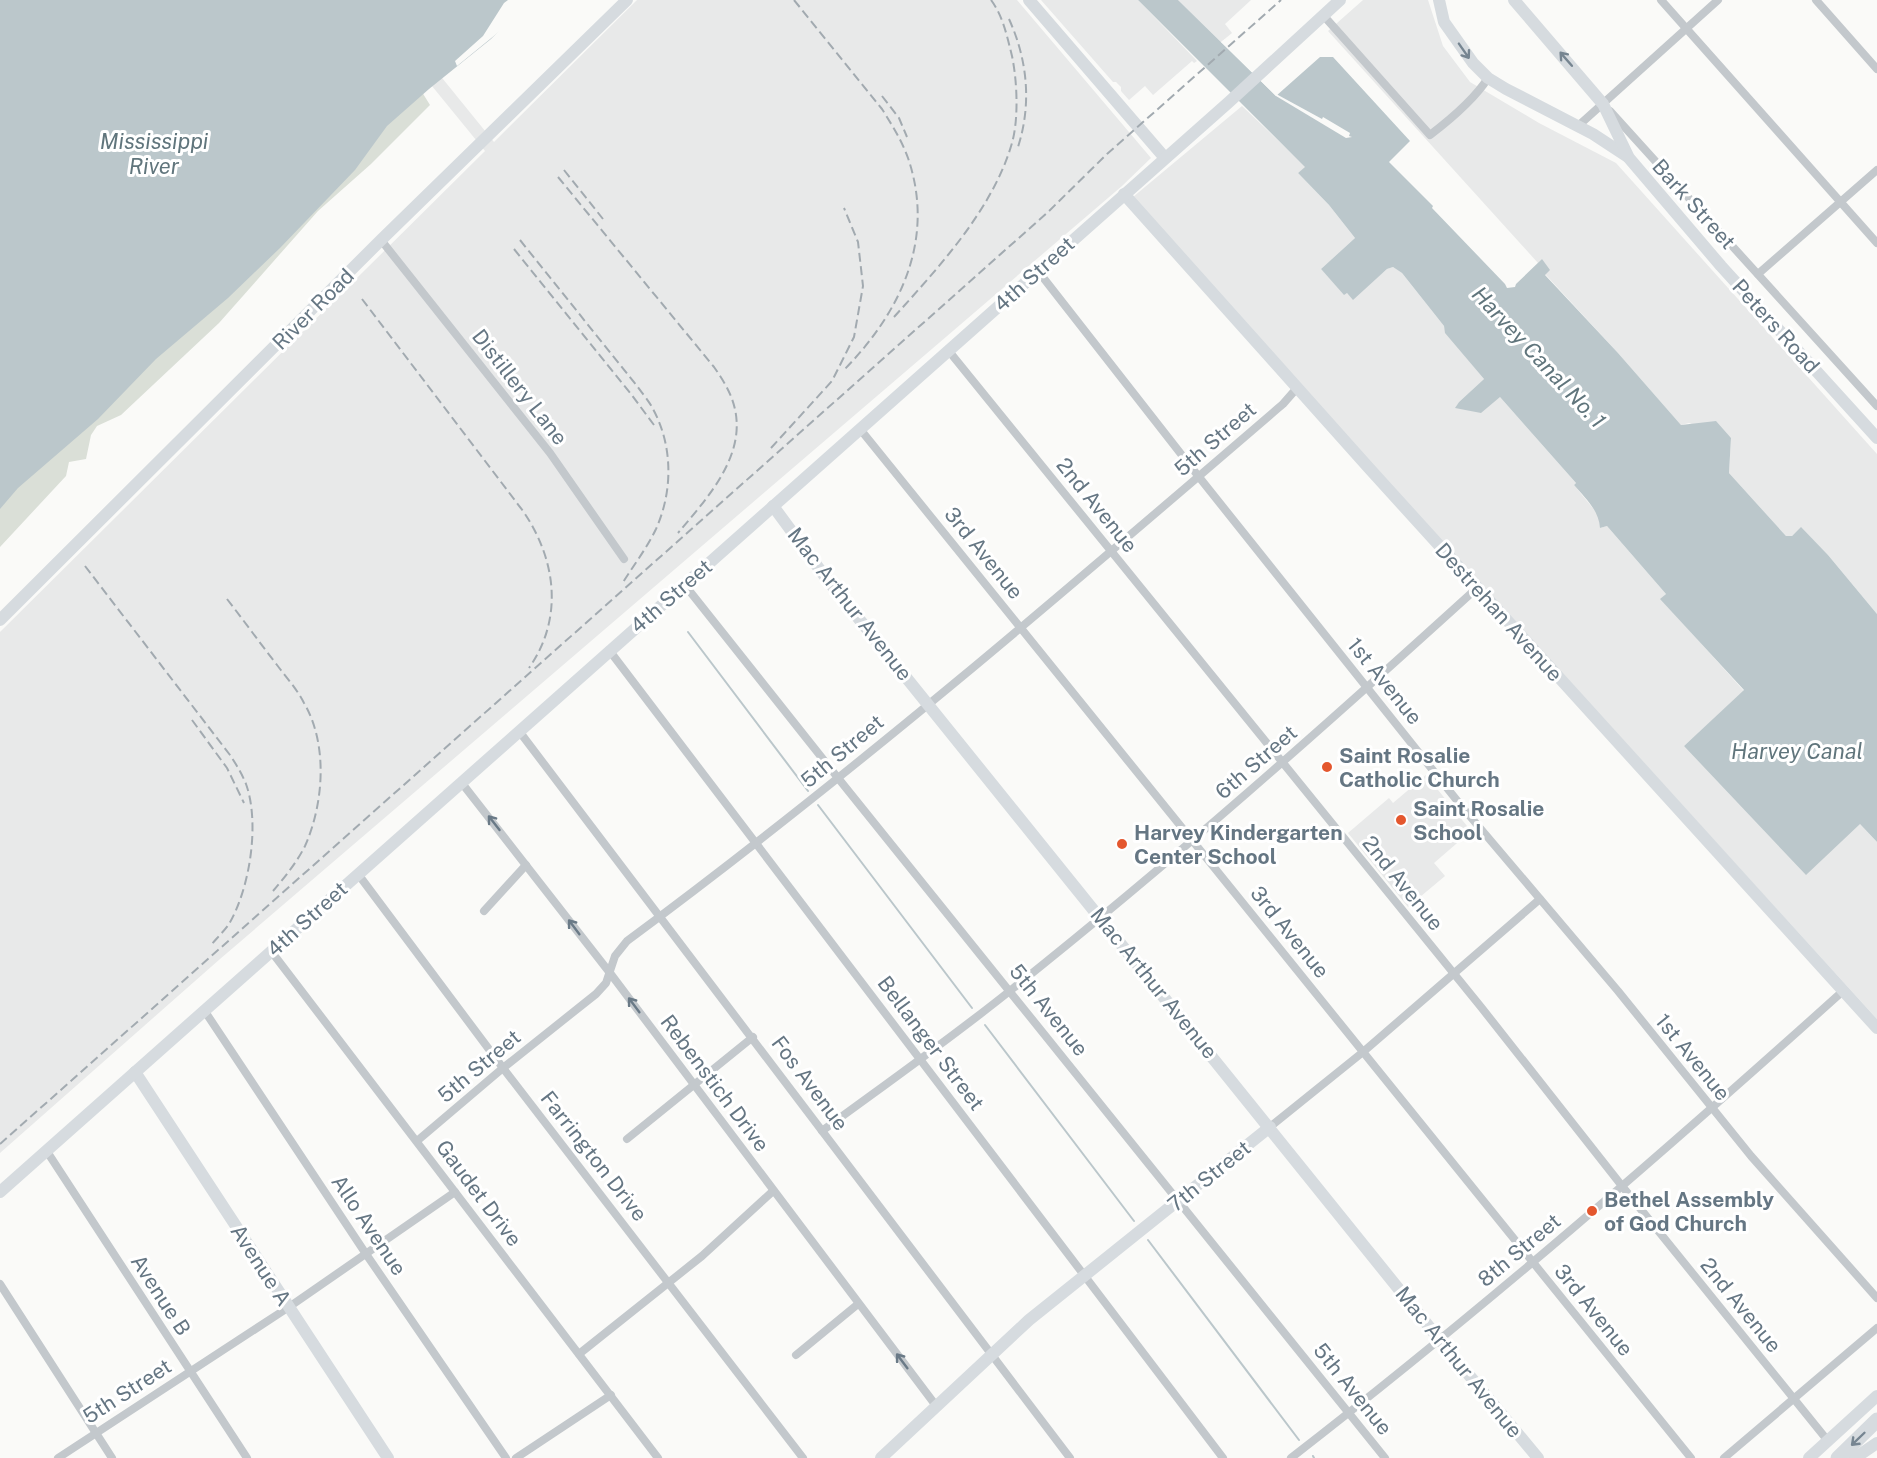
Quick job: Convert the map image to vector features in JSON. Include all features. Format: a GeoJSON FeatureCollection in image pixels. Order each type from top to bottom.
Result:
{"type":"FeatureCollection","features":[{"type":"Feature","properties":{"kind":"highway"},"geometry":{"type":"LineString","coordinates":[[1838,1458],[1877,1420]]}},
{"type":"Feature","properties":{"kind":"main road","name":"River Road"},"geometry":{"type":"LineString","coordinates":[[0,620],[381,240],[627,0]]}},
{"type":"Feature","properties":{"kind":"main road"},"geometry":{"type":"LineString","coordinates":[[1029,0],[1165,158]]}},
{"type":"Feature","properties":{"kind":"main road","name":"4th Street"},"geometry":{"type":"LineString","coordinates":[[0,1192],[1229,102],[1340,0]]}},
{"type":"Feature","properties":{"kind":"main road","name":"Peters Road"},"geometry":{"type":"LineString","coordinates":[[1439,0],[1444,22],[1473,63],[1488,78],[1578,126],[1629,158]]}},
{"type":"Feature","properties":{"kind":"main road","name":"Bark Street"},"geometry":{"type":"LineString","coordinates":[[1514,0],[1603,104]]}},
{"type":"Feature","properties":{"kind":"main road","name":"Peters Road"},"geometry":{"type":"LineString","coordinates":[[1603,104],[1629,158],[1721,266],[1877,438]]}},
{"type":"Feature","properties":{"kind":"main road","name":"Destrehan Avenue"},"geometry":{"type":"LineString","coordinates":[[1124,194],[1477,588],[1877,1028]]}},
{"type":"Feature","properties":{"kind":"main road","name":"Mac Arthur Avenue"},"geometry":{"type":"LineString","coordinates":[[773,506],[826,578],[1439,1339],[1538,1458]]}},
{"type":"Feature","properties":{"kind":"main road","name":"Avenue A"},"geometry":{"type":"LineString","coordinates":[[135,1072],[388,1458]]}},
{"type":"Feature","properties":{"kind":"main road","name":"7th Street"},"geometry":{"type":"LineString","coordinates":[[881,1458],[1029,1320],[1270,1127]]}},
{"type":"Feature","properties":{"kind":"main road"},"geometry":{"type":"LineString","coordinates":[[1809,1458],[1877,1396]]}},
{"type":"Feature","properties":{"kind":"main road"},"geometry":{"type":"LineString","coordinates":[[1855,1458],[1877,1443]]}},
{"type":"Feature","properties":{"kind":"street"},"geometry":{"type":"LineString","coordinates":[[1661,0],[1877,243]]}},
{"type":"Feature","properties":{"kind":"street"},"geometry":{"type":"LineString","coordinates":[[1578,126],[1718,0]]}},
{"type":"Feature","properties":{"kind":"street"},"geometry":{"type":"LineString","coordinates":[[1816,0],[1877,69]]}},
{"type":"Feature","properties":{"kind":"street"},"geometry":{"type":"LineString","coordinates":[[1323,15],[1430,135],[1447,122],[1488,78]]}},
{"type":"Feature","properties":{"kind":"street","name":"Bark Street"},"geometry":{"type":"LineString","coordinates":[[1603,104],[1877,406]]}},
{"type":"Feature","properties":{"kind":"street"},"geometry":{"type":"LineString","coordinates":[[1758,274],[1877,170]]}},
{"type":"Feature","properties":{"kind":"street","name":"Distillery Lane"},"geometry":{"type":"LineString","coordinates":[[381,240],[550,453],[624,559]]}},
{"type":"Feature","properties":{"kind":"street","name":"1st Avenue"},"geometry":{"type":"LineString","coordinates":[[1038,271],[1463,808],[1618,991],[1751,1156],[1877,1298]]}},
{"type":"Feature","properties":{"kind":"street","name":"2nd Avenue"},"geometry":{"type":"LineString","coordinates":[[948,351],[1454,974],[1828,1441]]}},
{"type":"Feature","properties":{"kind":"street","name":"5th Street"},"geometry":{"type":"LineString","coordinates":[[417,1141],[503,1068],[596,994],[606,983],[615,956],[627,941],[838,778],[1112,551],[1283,404],[1297,388]]}},
{"type":"Feature","properties":{"kind":"street","name":"3rd Avenue"},"geometry":{"type":"LineString","coordinates":[[860,429],[1690,1458]]}},
{"type":"Feature","properties":{"kind":"street","name":"5th Avenue"},"geometry":{"type":"LineString","coordinates":[[684,584],[1385,1458]]}},
{"type":"Feature","properties":{"kind":"street","name":"6th Street"},"geometry":{"type":"LineString","coordinates":[[822,1131],[922,1060],[1101,917],[1283,764],[1477,588]]}},
{"type":"Feature","properties":{"kind":"street","name":"Bellanger Street"},"geometry":{"type":"LineString","coordinates":[[609,650],[1223,1458]]}},
{"type":"Feature","properties":{"kind":"street","name":"Fos Avenue"},"geometry":{"type":"LineString","coordinates":[[519,731],[1070,1458]]}},
{"type":"Feature","properties":{"kind":"street","name":"Rebenstich Drive"},"geometry":{"type":"LineString","coordinates":[[461,782],[610,973],[937,1407]]}},
{"type":"Feature","properties":{"kind":"street"},"geometry":{"type":"LineString","coordinates":[[484,911],[526,865]]}},
{"type":"Feature","properties":{"kind":"street","name":"Farrington Drive"},"geometry":{"type":"LineString","coordinates":[[358,874],[503,1068],[803,1458]]}},
{"type":"Feature","properties":{"kind":"street","name":"7th Street"},"geometry":{"type":"LineString","coordinates":[[1270,1127],[1363,1052],[1540,899]]}},
{"type":"Feature","properties":{"kind":"street","name":"Gaudet Drive"},"geometry":{"type":"LineString","coordinates":[[271,951],[658,1458]]}},
{"type":"Feature","properties":{"kind":"street","name":"8th Street"},"geometry":{"type":"LineString","coordinates":[[1291,1458],[1533,1263],[1712,1109],[1843,991]]}},
{"type":"Feature","properties":{"kind":"street","name":"Allo Avenue"},"geometry":{"type":"LineString","coordinates":[[204,1010],[366,1254],[507,1458]]}},
{"type":"Feature","properties":{"kind":"street"},"geometry":{"type":"LineString","coordinates":[[627,1139],[753,1037]]}},
{"type":"Feature","properties":{"kind":"street","name":"Avenue B"},"geometry":{"type":"LineString","coordinates":[[46,1150],[247,1458]]}},
{"type":"Feature","properties":{"kind":"street"},"geometry":{"type":"LineString","coordinates":[[579,1354],[702,1256],[773,1191]]}},
{"type":"Feature","properties":{"kind":"street","name":"5th Street"},"geometry":{"type":"LineString","coordinates":[[58,1458],[289,1307],[454,1192]]}},
{"type":"Feature","properties":{"kind":"street"},"geometry":{"type":"LineString","coordinates":[[0,1284],[112,1458]]}},
{"type":"Feature","properties":{"kind":"street"},"geometry":{"type":"LineString","coordinates":[[796,1355],[858,1304]]}},
{"type":"Feature","properties":{"kind":"street"},"geometry":{"type":"LineString","coordinates":[[1724,1458],[1877,1328]]}},
{"type":"Feature","properties":{"kind":"street"},"geometry":{"type":"LineString","coordinates":[[516,1458],[611,1395]]}},
{"type":"Feature","properties":{"kind":"shaded area"},"geometry":{"type":"Polygon","coordinates":[[[637,0],[1017,0],[1151,158],[1122,186],[220,959],[0,1153],[0,632],[485,151],[405,53],[417,47],[494,142],[637,0]]]}},
{"type":"Feature","properties":{"kind":"shaded area"},"geometry":{"type":"Polygon","coordinates":[[[1041,0],[1138,0],[1197,61],[1194,63],[1192,61],[1153,95],[1145,86],[1129,100],[1121,91],[1121,87],[1113,82],[1041,0]]]}},
{"type":"Feature","properties":{"kind":"shaded area"},"geometry":{"type":"Polygon","coordinates":[[[1178,0],[1251,0],[1225,24],[1232,33],[1221,42],[1178,0]]]}},
{"type":"Feature","properties":{"kind":"shaded area"},"geometry":{"type":"Polygon","coordinates":[[[1363,0],[1428,0],[1443,46],[1470,82],[1539,123],[1616,163],[1877,454],[1877,614],[1828,555],[1801,528],[1792,536],[1786,536],[1729,473],[1731,438],[1689,423],[1681,425],[1545,274],[1542,259],[1538,263],[1328,31],[1363,0]]]}},
{"type":"Feature","properties":{"kind":"shaded area"},"geometry":{"type":"Polygon","coordinates":[[[417,84],[430,105],[371,164],[318,211],[219,323],[121,415],[97,426],[91,435],[86,459],[69,462],[66,476],[0,547],[0,488],[417,84]]]}},
{"type":"Feature","properties":{"kind":"shaded area"},"geometry":{"type":"Polygon","coordinates":[[[1242,106],[1306,167],[1298,173],[1329,205],[1355,238],[1321,269],[1344,294],[1347,293],[1353,299],[1387,269],[1393,267],[1402,273],[1444,326],[1446,333],[1484,379],[1456,407],[1500,397],[1576,483],[1574,485],[1600,519],[1600,528],[1607,526],[1666,594],[1661,599],[1744,691],[1684,746],[1860,824],[1877,842],[1877,1019],[1292,377],[1133,197],[1242,106]]]}},
{"type":"Feature","properties":{"kind":"shaded area"},"geometry":{"type":"Polygon","coordinates":[[[1426,775],[1471,831],[1434,863],[1445,876],[1408,907],[1348,833],[1389,798],[1393,803],[1426,775]]]}},
{"type":"Feature","properties":{"kind":"water","name":"Mississippi River"},"geometry":{"type":"Polygon","coordinates":[[[0,0],[530,0],[491,39],[387,126],[355,170],[280,248],[228,298],[156,359],[98,419],[18,488],[0,509],[0,0]]]}},
{"type":"Feature","properties":{"kind":"water","name":"Harvey Canal"},"geometry":{"type":"Polygon","coordinates":[[[1138,0],[1178,0],[1276,96],[1320,57],[1333,57],[1410,141],[1389,162],[1433,206],[1432,208],[1507,288],[1515,287],[1542,259],[1550,270],[1545,275],[1681,425],[1716,421],[1731,438],[1729,473],[1786,536],[1792,536],[1801,527],[1828,555],[1877,614],[1877,842],[1860,824],[1806,875],[1684,746],[1744,690],[1660,599],[1666,594],[1607,526],[1600,528],[1594,510],[1574,485],[1576,483],[1500,397],[1481,413],[1455,408],[1484,379],[1445,333],[1444,326],[1402,273],[1393,267],[1387,269],[1353,300],[1347,293],[1344,295],[1321,269],[1355,238],[1329,205],[1298,173],[1305,167],[1138,0]]]}},
{"type":"Feature","properties":{"kind":"pier"},"geometry":{"type":"Polygon","coordinates":[[[508,0],[533,0],[523,12],[457,66],[455,61],[483,36],[508,0]]]}},
{"type":"Feature","properties":{"kind":"pier"},"geometry":{"type":"Polygon","coordinates":[[[1225,39],[1278,95],[1322,119],[1323,117],[1350,133],[1349,136],[1352,137],[1346,138],[1276,96],[1221,42],[1225,39]]]}},
{"type":"Feature","properties":{"kind":"waterway"},"geometry":{"type":"LineString","coordinates":[[688,632],[808,791]]}},
{"type":"Feature","properties":{"kind":"waterway"},"geometry":{"type":"LineString","coordinates":[[818,805],[972,1008]]}},
{"type":"Feature","properties":{"kind":"waterway"},"geometry":{"type":"LineString","coordinates":[[985,1025],[1134,1221]]}},
{"type":"Feature","properties":{"kind":"waterway"},"geometry":{"type":"LineString","coordinates":[[1148,1240],[1299,1440]]}},
{"type":"Feature","properties":{"kind":"railway"},"geometry":{"type":"LineString","coordinates":[[794,0],[882,109],[906,152],[916,188],[918,218],[915,246],[907,274],[896,300],[881,325],[843,371]]}},
{"type":"Feature","properties":{"kind":"railway"},"geometry":{"type":"LineString","coordinates":[[894,317],[929,278],[978,214],[992,191],[1012,143],[1016,111],[1014,66],[1004,26],[991,0]]}},
{"type":"Feature","properties":{"kind":"railway"},"geometry":{"type":"LineString","coordinates":[[0,1144],[1048,212],[1107,154],[1281,0]]}},
{"type":"Feature","properties":{"kind":"railway"},"geometry":{"type":"LineString","coordinates":[[1009,19],[1020,51],[1026,84],[1025,117],[1017,150]]}},
{"type":"Feature","properties":{"kind":"railway"},"geometry":{"type":"LineString","coordinates":[[882,96],[899,118],[907,137]]}},
{"type":"Feature","properties":{"kind":"railway"},"geometry":{"type":"LineString","coordinates":[[564,170],[603,219]]}},
{"type":"Feature","properties":{"kind":"railway"},"geometry":{"type":"LineString","coordinates":[[558,177],[714,367],[732,399],[736,418],[736,437],[724,472],[678,533]]}},
{"type":"Feature","properties":{"kind":"railway"},"geometry":{"type":"LineString","coordinates":[[771,448],[832,381],[854,337],[863,286],[858,242],[844,208]]}},
{"type":"Feature","properties":{"kind":"railway"},"geometry":{"type":"LineString","coordinates":[[520,240],[645,397],[660,423],[667,453],[666,499],[656,529],[622,584]]}},
{"type":"Feature","properties":{"kind":"railway"},"geometry":{"type":"LineString","coordinates":[[514,249],[654,425]]}},
{"type":"Feature","properties":{"kind":"railway"},"geometry":{"type":"LineString","coordinates":[[362,299],[523,511],[534,529],[543,549],[552,589],[547,629],[540,649],[529,668]]}},
{"type":"Feature","properties":{"kind":"railway"},"geometry":{"type":"LineString","coordinates":[[85,566],[230,755],[246,784],[252,817],[251,855],[247,874],[229,924],[211,945]]}},
{"type":"Feature","properties":{"kind":"railway"},"geometry":{"type":"LineString","coordinates":[[227,599],[301,698],[312,719],[320,755],[319,793],[311,829],[298,858],[273,891]]}},
{"type":"Feature","properties":{"kind":"railway"},"geometry":{"type":"LineString","coordinates":[[192,720],[227,768],[244,803]]}},
{"type":"Feature","properties":{"kind":"place","name":"Saint Rosalie Catholic Church"},"geometry":{"type":"Point","coordinates":[1327,767]}},
{"type":"Feature","properties":{"kind":"place","name":"Saint Rosalie School"},"geometry":{"type":"Point","coordinates":[1401,820]}},
{"type":"Feature","properties":{"kind":"place","name":"Harvey Kindergarten Center School"},"geometry":{"type":"Point","coordinates":[1122,844]}},
{"type":"Feature","properties":{"kind":"place","name":"Bethel Assembly of God Church"},"geometry":{"type":"Point","coordinates":[1592,1211]}},
{"type":"Feature","properties":{"kind":"water label","name":"Harvey Canal No. 1"},"geometry":{"type":"Point","coordinates":[1539,357]}}]}
